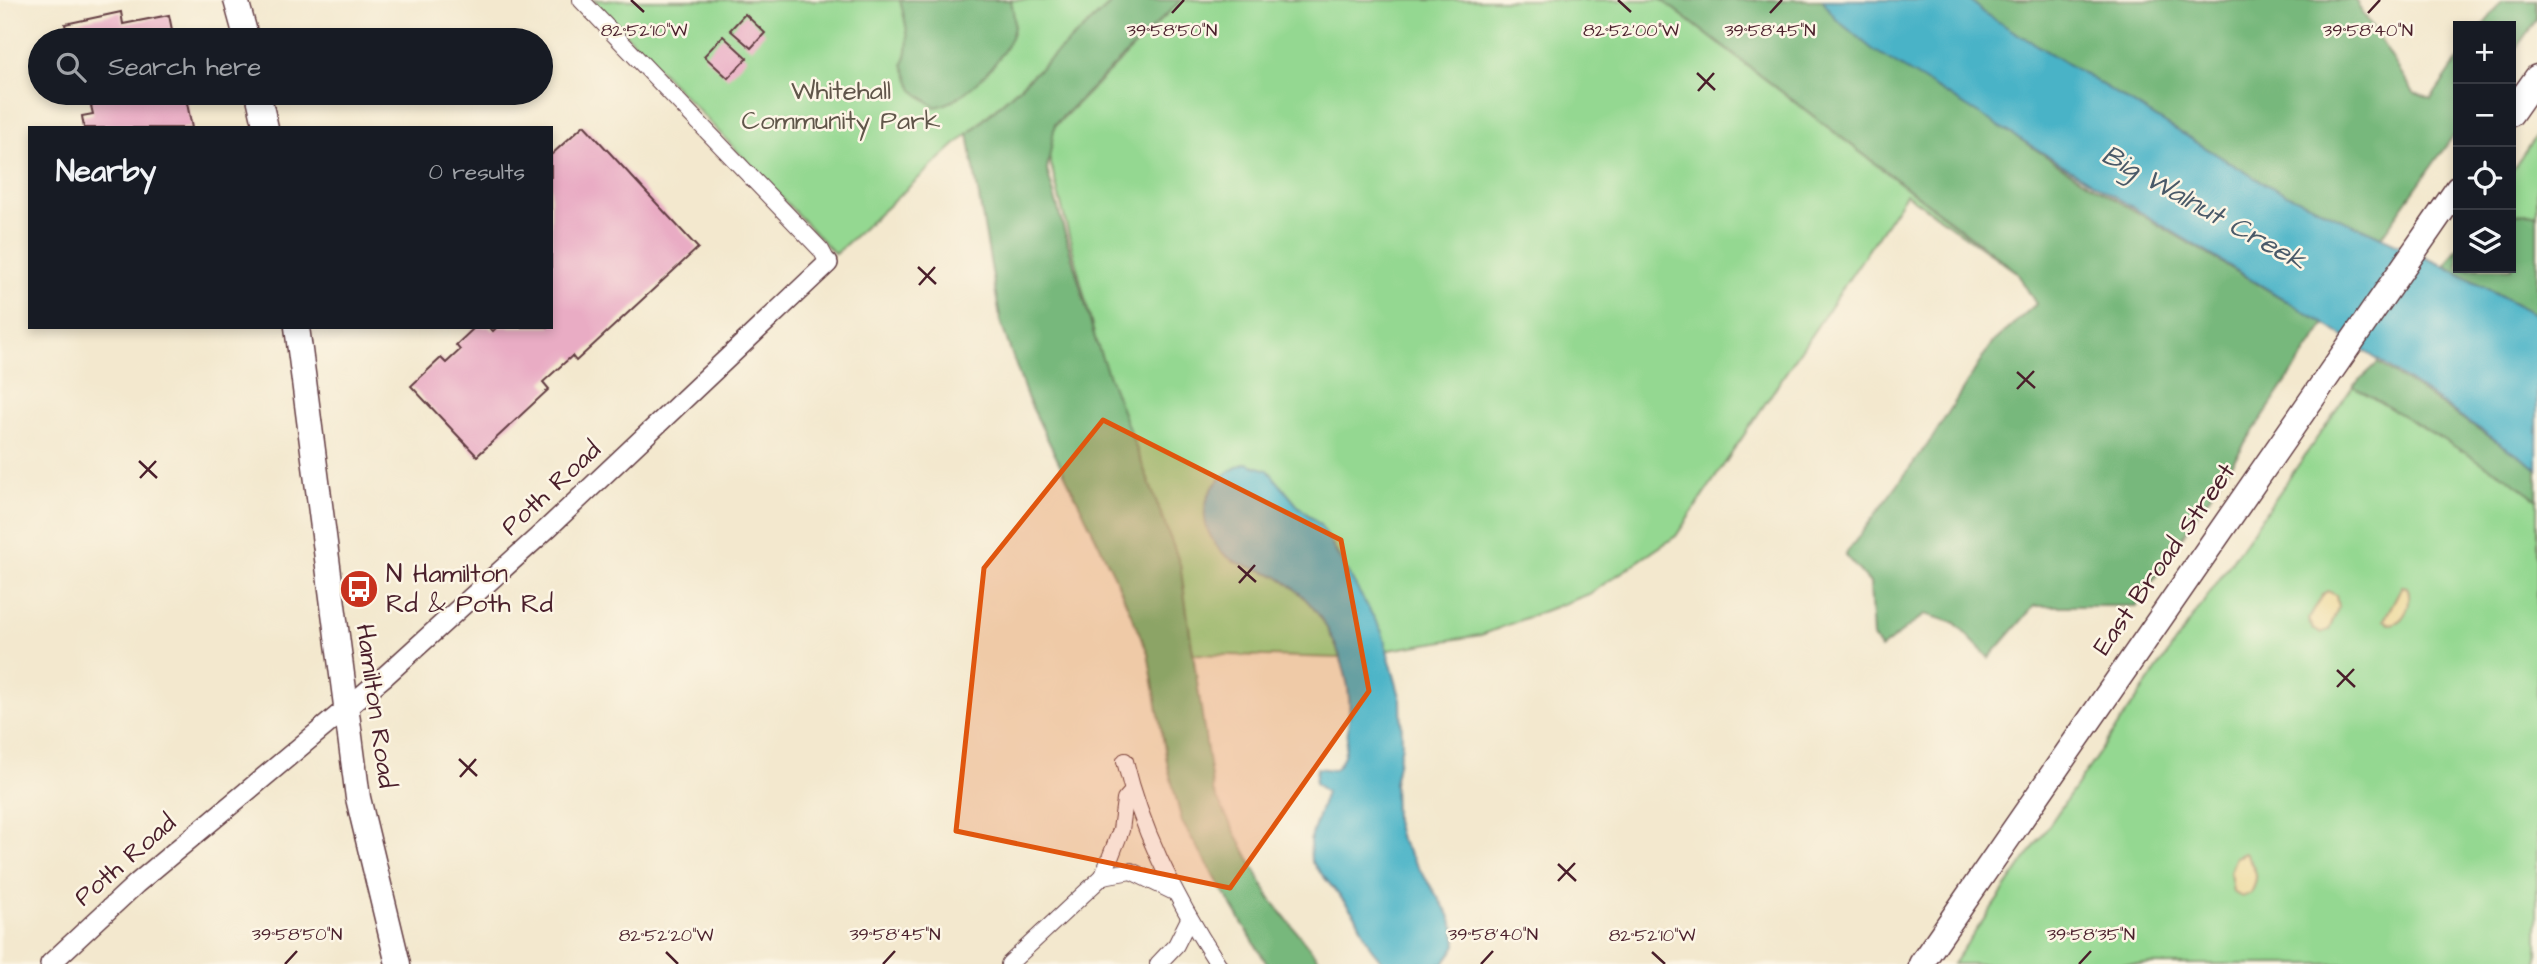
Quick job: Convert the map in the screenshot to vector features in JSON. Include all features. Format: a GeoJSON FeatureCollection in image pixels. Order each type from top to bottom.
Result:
{"type":"FeatureCollection","features":[{"type":"Feature","properties":{"kind":"main road"},"geometry":{"type":"LineString","coordinates":[[236,0],[244,28]]}},
{"type":"Feature","properties":{"kind":"main road"},"geometry":{"type":"LineString","coordinates":[[2516,107],[2537,77]]}},
{"type":"Feature","properties":{"kind":"main road"},"geometry":{"type":"LineString","coordinates":[[261,105],[266,126]]}},
{"type":"Feature","properties":{"kind":"main road","name":"East Broad Street"},"geometry":{"type":"LineString","coordinates":[[1921,964],[2452,197]]}},
{"type":"Feature","properties":{"kind":"main road","name":"Hamilton Road"},"geometry":{"type":"LineString","coordinates":[[297,329],[358,799],[398,964]]}},
{"type":"Feature","properties":{"kind":"street"},"geometry":{"type":"LineString","coordinates":[[581,0],[813,242],[828,263]]}},
{"type":"Feature","properties":{"kind":"street","name":"Poth Road"},"geometry":{"type":"LineString","coordinates":[[50,964],[136,884],[346,710],[549,527],[828,263]]}},
{"type":"Feature","properties":{"kind":"street"},"geometry":{"type":"LineString","coordinates":[[1125,761],[1132,792],[1174,892],[1218,964]]}},
{"type":"Feature","properties":{"kind":"street"},"geometry":{"type":"LineString","coordinates":[[1009,964],[1103,876],[1121,830],[1125,800],[1132,792]]}},
{"type":"Feature","properties":{"kind":"street"},"geometry":{"type":"LineString","coordinates":[[1103,876],[1131,871],[1174,892]]}},
{"type":"Feature","properties":{"kind":"street"},"geometry":{"type":"LineString","coordinates":[[1158,964],[1176,944],[1189,919]]}},
{"type":"Feature","properties":{"kind":"highlighted area"},"geometry":{"type":"Polygon","coordinates":[[[1103,420],[1341,540],[1369,691],[1230,888],[956,831],[984,568],[1103,420]]]}},
{"type":"Feature","properties":{"kind":"green space","name":"Whitehall Community Park"},"geometry":{"type":"Polygon","coordinates":[[[593,0],[1115,0],[835,254],[593,0]]]}},
{"type":"Feature","properties":{"kind":"green space"},"geometry":{"type":"Polygon","coordinates":[[[900,0],[1011,0],[1014,27],[1003,51],[983,76],[958,97],[935,107],[913,90],[903,64],[908,40],[900,0]]]}},
{"type":"Feature","properties":{"kind":"green space"},"geometry":{"type":"Polygon","coordinates":[[[1115,0],[1181,0],[1055,124],[1047,170],[1096,342],[1180,564],[1213,791],[1270,898],[1322,964],[1267,964],[1182,822],[1168,767],[1148,653],[1115,577],[1027,397],[1001,323],[968,134],[1115,0]]]}},
{"type":"Feature","properties":{"kind":"green space"},"geometry":{"type":"Polygon","coordinates":[[[1181,0],[1662,0],[2016,272],[1906,194],[1676,536],[1589,594],[1481,635],[1339,658],[1194,654],[1096,342],[1044,137],[1181,0]]]}},
{"type":"Feature","properties":{"kind":"green space"},"geometry":{"type":"Polygon","coordinates":[[[1662,0],[1823,0],[1836,19],[2081,179],[2325,324],[2136,606],[2034,606],[1989,658],[1955,623],[1925,614],[1880,649],[1873,637],[1870,583],[1845,555],[1933,437],[1992,343],[2036,304],[2016,271],[1662,0]]]}},
{"type":"Feature","properties":{"kind":"green space"},"geometry":{"type":"Polygon","coordinates":[[[1971,0],[2355,0],[2414,93],[2431,99],[2453,67],[2453,136],[2381,237],[2267,185],[1982,12],[1971,0]]]}},
{"type":"Feature","properties":{"kind":"green space"},"geometry":{"type":"Polygon","coordinates":[[[2502,0],[2537,0],[2537,19],[2516,48],[2516,21],[2487,21],[2502,0]]]}},
{"type":"Feature","properties":{"kind":"green space"},"geometry":{"type":"Polygon","coordinates":[[[2537,134],[2537,214],[2516,215],[2516,165],[2537,134]]]}},
{"type":"Feature","properties":{"kind":"green space"},"geometry":{"type":"Polygon","coordinates":[[[2537,214],[2537,315],[2458,273],[2516,273],[2516,215],[2537,214]]]}},
{"type":"Feature","properties":{"kind":"green space"},"geometry":{"type":"Polygon","coordinates":[[[2453,254],[2453,270],[2445,266],[2453,254]]]}},
{"type":"Feature","properties":{"kind":"green space"},"geometry":{"type":"Polygon","coordinates":[[[2378,363],[2537,468],[2537,499],[2511,480],[2353,386],[2378,363]]]}},
{"type":"Feature","properties":{"kind":"green space"},"geometry":{"type":"Polygon","coordinates":[[[2353,386],[2511,480],[2537,499],[2537,964],[1953,964],[2353,386]]]}},
{"type":"Feature","properties":{"kind":"sand"},"geometry":{"type":"Polygon","coordinates":[[[2402,586],[2407,587],[2409,592],[2407,610],[2400,620],[2390,624],[2384,620],[2402,586]]]}},
{"type":"Feature","properties":{"kind":"sand"},"geometry":{"type":"Polygon","coordinates":[[[2328,591],[2336,595],[2338,608],[2329,630],[2320,633],[2313,629],[2309,619],[2324,593],[2328,591]]]}},
{"type":"Feature","properties":{"kind":"sand"},"geometry":{"type":"Polygon","coordinates":[[[2245,853],[2256,876],[2251,893],[2242,897],[2233,892],[2230,872],[2236,857],[2245,853]]]}},
{"type":"Feature","properties":{"kind":"water","name":"Big Walnut Creek"},"geometry":{"type":"Polygon","coordinates":[[[1823,0],[1971,0],[1982,12],[2267,185],[2444,266],[2537,315],[2537,468],[2325,324],[1872,49],[1836,19],[1823,0]]]}},
{"type":"Feature","properties":{"kind":"water"},"geometry":{"type":"Polygon","coordinates":[[[1246,463],[1268,470],[1297,505],[1321,526],[1382,632],[1401,700],[1402,745],[1394,783],[1395,821],[1400,839],[1448,913],[1455,929],[1456,945],[1444,964],[1384,964],[1371,948],[1356,916],[1311,861],[1310,841],[1326,792],[1315,783],[1317,768],[1334,770],[1339,766],[1346,747],[1349,700],[1346,679],[1333,639],[1322,621],[1295,589],[1278,577],[1234,561],[1221,551],[1212,538],[1206,525],[1205,512],[1212,488],[1221,478],[1246,463]]]}},
{"type":"Feature","properties":{"kind":"building"},"geometry":{"type":"Polygon","coordinates":[[[121,12],[123,24],[169,15],[172,28],[66,28],[65,24],[121,12]]]}},
{"type":"Feature","properties":{"kind":"building"},"geometry":{"type":"Polygon","coordinates":[[[745,14],[765,33],[751,48],[730,30],[745,14]]]}},
{"type":"Feature","properties":{"kind":"building"},"geometry":{"type":"Polygon","coordinates":[[[723,36],[747,58],[728,78],[704,56],[723,36]]]}},
{"type":"Feature","properties":{"kind":"building"},"geometry":{"type":"Polygon","coordinates":[[[91,105],[187,105],[192,126],[84,126],[82,116],[93,114],[91,105]]]}},
{"type":"Feature","properties":{"kind":"building"},"geometry":{"type":"Polygon","coordinates":[[[584,125],[698,248],[576,361],[572,356],[543,382],[549,389],[477,456],[411,386],[441,358],[446,363],[460,350],[456,345],[473,329],[553,329],[553,153],[584,125]]]}},
{"type":"Feature","properties":{"kind":"place","name":"N Hamilton Rd & Poth Rd"},"geometry":{"type":"Point","coordinates":[359,589]}}]}
